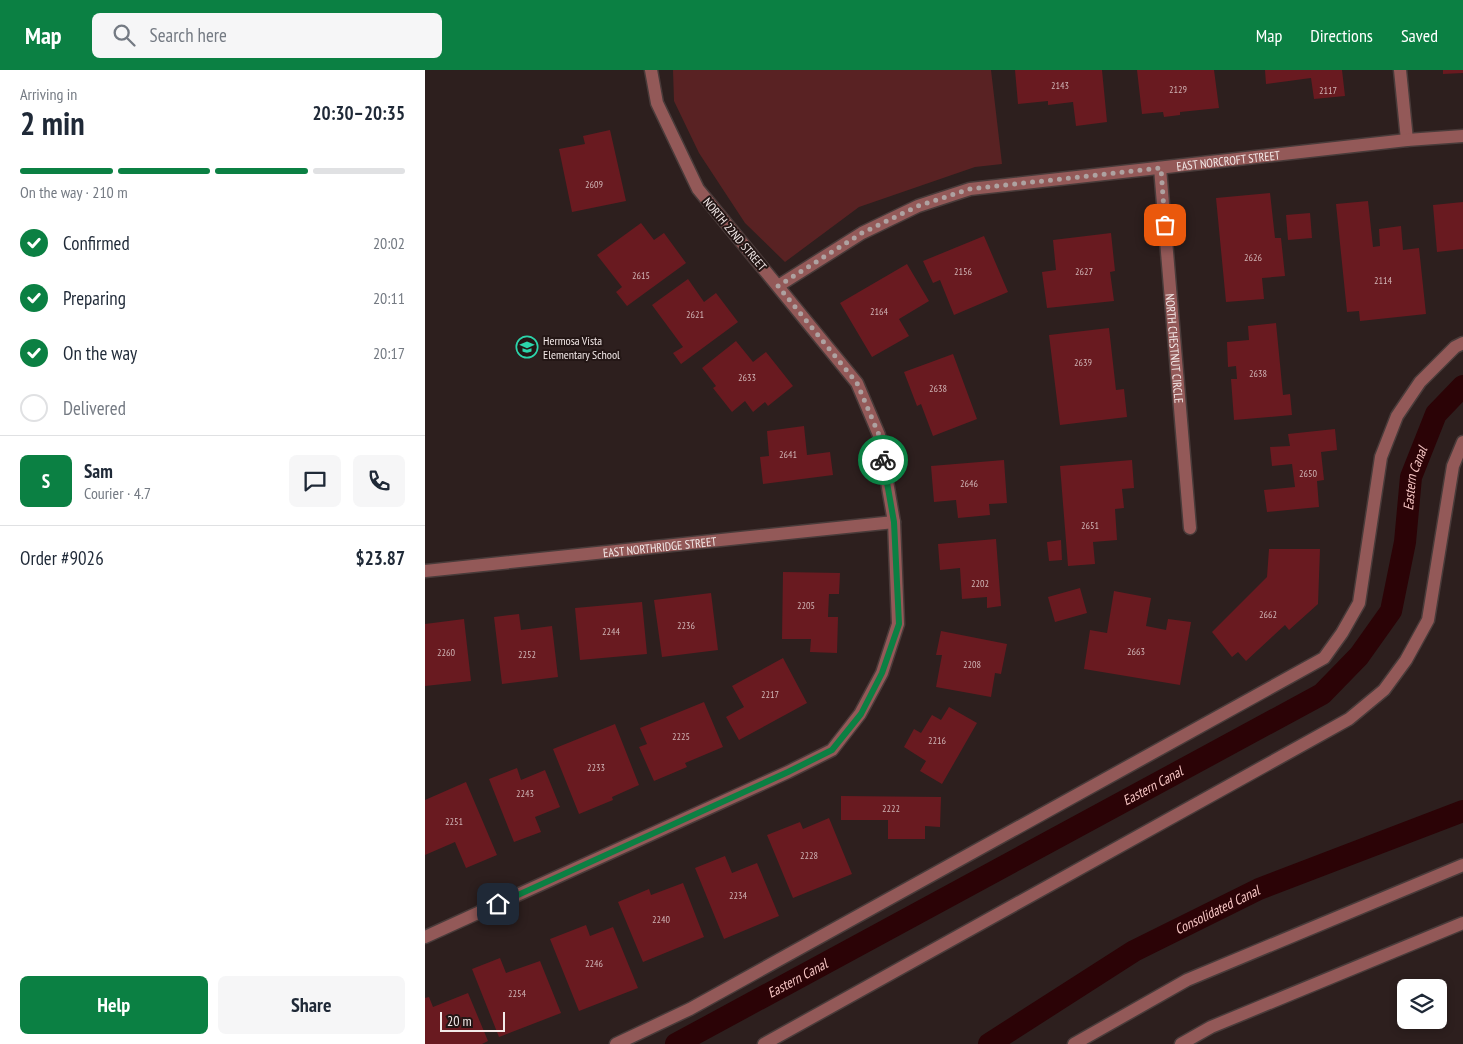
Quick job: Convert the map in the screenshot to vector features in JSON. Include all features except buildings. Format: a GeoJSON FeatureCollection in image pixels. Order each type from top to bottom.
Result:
{"type":"FeatureCollection","features":[{"type":"Feature","properties":{"kind":"street","name":"NORTH 22ND STREET"},"geometry":{"type":"LineString","coordinates":[[425,937],[788,772],[832,750],[861,714],[882,673],[899,624],[894,522],[879,435],[857,383],[698,189],[657,103],[651,70]]}},
{"type":"Feature","properties":{"kind":"street"},"geometry":{"type":"LineString","coordinates":[[1400,70],[1407,140]]}},
{"type":"Feature","properties":{"kind":"street","name":"EAST NORCROFT STREET"},"geometry":{"type":"LineString","coordinates":[[778,286],[862,233],[918,206],[970,189],[1407,140],[1463,136]]}},
{"type":"Feature","properties":{"kind":"street","name":"NORTH CHESTNUT CIRCLE"},"geometry":{"type":"LineString","coordinates":[[1161,168],[1190,528]]}},
{"type":"Feature","properties":{"kind":"street"},"geometry":{"type":"LineString","coordinates":[[616,1044],[689,1009],[1324,658],[1342,633],[1359,603],[1381,457],[1397,416],[1420,382],[1455,347],[1463,343]]}},
{"type":"Feature","properties":{"kind":"street"},"geometry":{"type":"LineString","coordinates":[[764,1044],[1349,719],[1384,690],[1406,660],[1428,620],[1453,466],[1463,442]]}},
{"type":"Feature","properties":{"kind":"street","name":"EAST NORTHRIDGE STREET"},"geometry":{"type":"LineString","coordinates":[[425,571],[894,522]]}},
{"type":"Feature","properties":{"kind":"street"},"geometry":{"type":"LineString","coordinates":[[1074,1044],[1187,980],[1463,865]]}},
{"type":"Feature","properties":{"kind":"street"},"geometry":{"type":"LineString","coordinates":[[1181,1044],[1211,1028],[1463,923]]}},
{"type":"Feature","properties":{"kind":"shaded area"},"geometry":{"type":"Polygon","coordinates":[[[673,70],[991,70],[1002,164],[975,167],[859,207],[785,262],[745,223],[699,153],[674,101],[673,70]]]}},
{"type":"Feature","properties":{"kind":"waterway","name":"Eastern Canal"},"geometry":{"type":"LineString","coordinates":[[676,1044],[1322,694],[1359,656],[1391,611],[1405,542],[1411,477],[1436,414],[1463,386]]}},
{"type":"Feature","properties":{"kind":"waterway","name":"Consolidated Canal"},"geometry":{"type":"LineString","coordinates":[[989,1044],[1134,951],[1259,889],[1463,811]]}},
{"type":"Feature","properties":{"kind":"way so far"},"geometry":{"type":"LineString","coordinates":[[883,460],[879,435],[857,383],[821,342],[778,286],[862,233],[918,206],[970,189],[1161,168],[1165,225]]}},
{"type":"Feature","properties":{"kind":"place","name":"Hermosa Vista Elementary School"},"geometry":{"type":"Point","coordinates":[527,347]}},
{"type":"Feature","properties":{"kind":"route"},"geometry":{"type":"LineString","coordinates":[[498,904],[788,772],[832,750],[861,714],[882,673],[899,624],[894,522],[883,460]]}}]}
